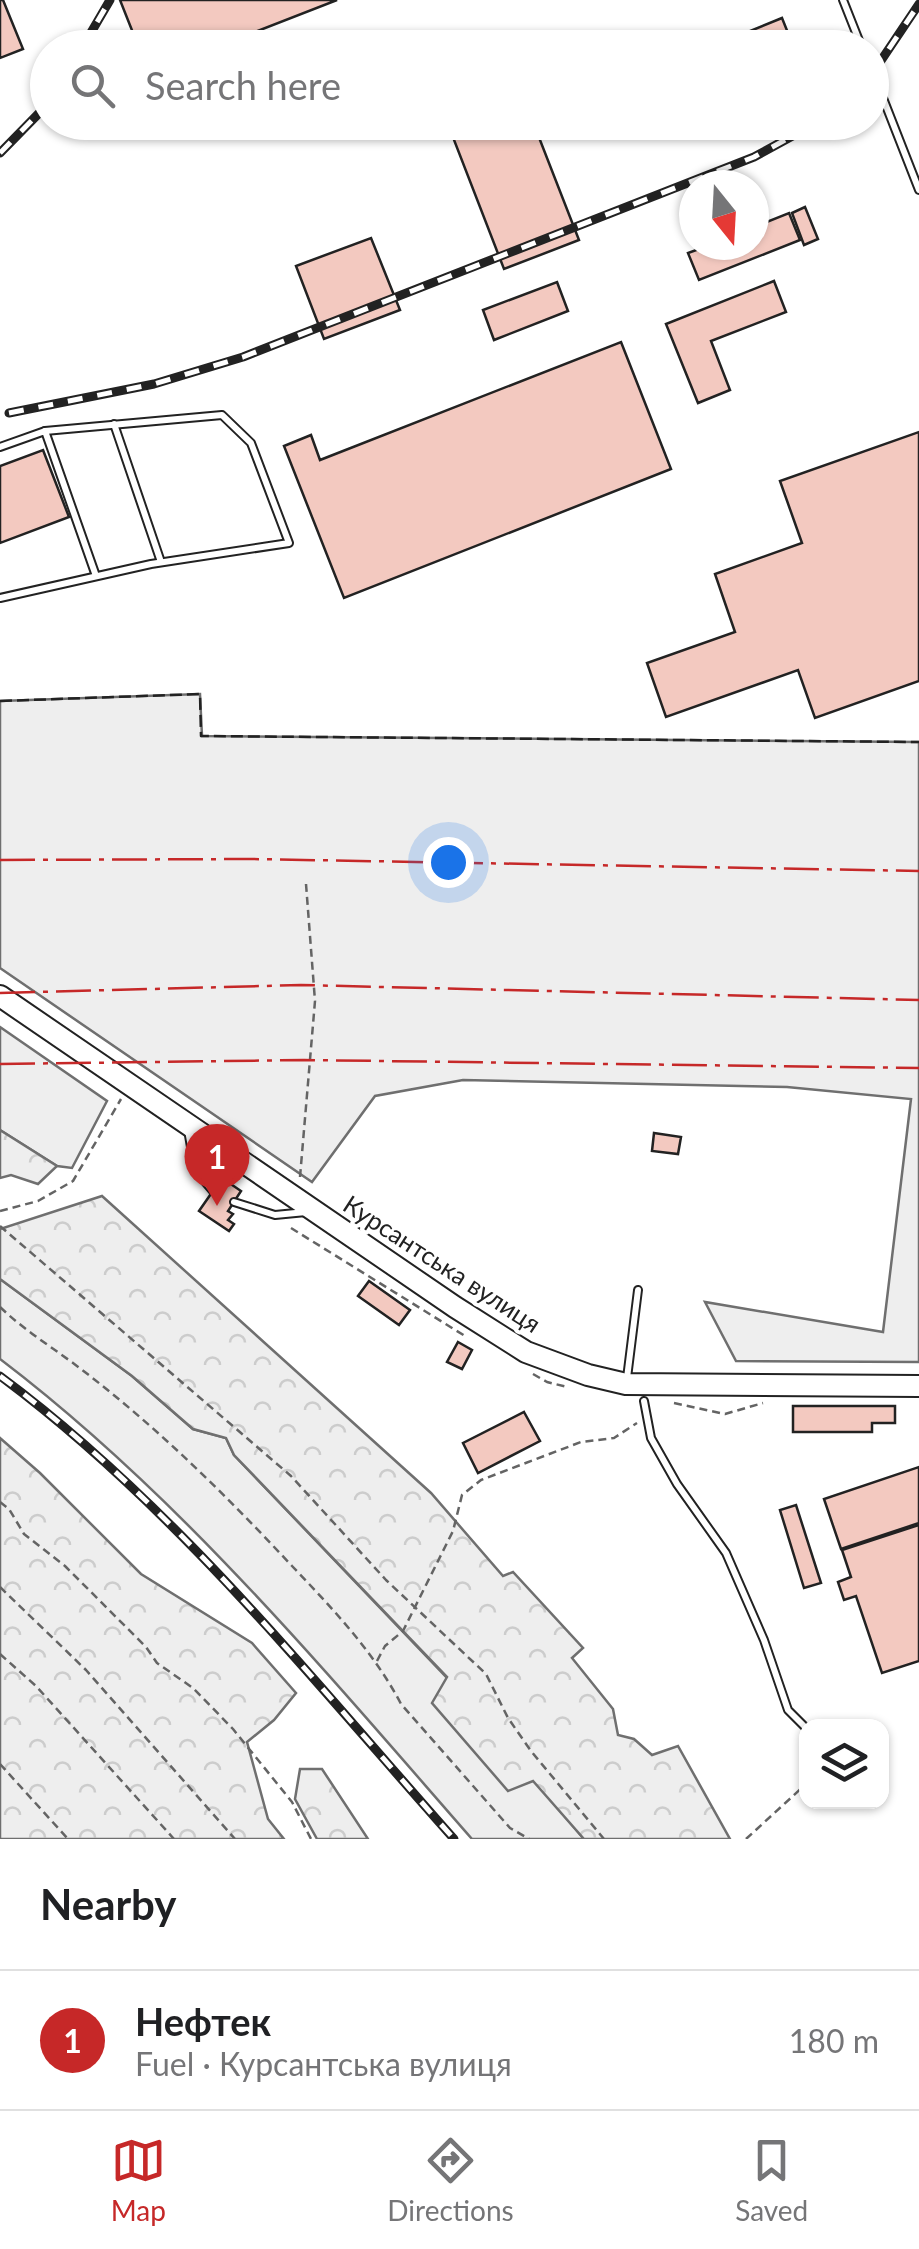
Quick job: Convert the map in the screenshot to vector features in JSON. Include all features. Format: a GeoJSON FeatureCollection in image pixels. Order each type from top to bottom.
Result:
{"type":"FeatureCollection","features":[{"type":"Feature","properties":{"kind":"street","name":"Курсантська вулиця"},"geometry":{"type":"LineString","coordinates":[[0,996],[526,1352],[588,1375],[626,1384],[919,1386]]}},
{"type":"Feature","properties":{"kind":"lane"},"geometry":{"type":"LineString","coordinates":[[844,0],[855,30]]}},
{"type":"Feature","properties":{"kind":"lane"},"geometry":{"type":"LineString","coordinates":[[889,113],[919,190]]}},
{"type":"Feature","properties":{"kind":"lane"},"geometry":{"type":"LineString","coordinates":[[0,447],[45,430],[222,415],[251,443],[288,543],[161,562],[0,598]]}},
{"type":"Feature","properties":{"kind":"lane"},"geometry":{"type":"LineString","coordinates":[[114,424],[161,562]]}},
{"type":"Feature","properties":{"kind":"lane"},"geometry":{"type":"LineString","coordinates":[[45,430],[96,576]]}},
{"type":"Feature","properties":{"kind":"lane"},"geometry":{"type":"LineString","coordinates":[[186,1124],[195,1170],[213,1190]]}},
{"type":"Feature","properties":{"kind":"lane"},"geometry":{"type":"LineString","coordinates":[[234,1202],[275,1215],[306,1205]]}},
{"type":"Feature","properties":{"kind":"lane"},"geometry":{"type":"LineString","coordinates":[[626,1384],[638,1290]]}},
{"type":"Feature","properties":{"kind":"lane"},"geometry":{"type":"LineString","coordinates":[[644,1401],[651,1438],[677,1484],[726,1552],[764,1640],[788,1710],[799,1721]]}},
{"type":"Feature","properties":{"kind":"path"},"geometry":{"type":"LineString","coordinates":[[306,884],[314,1001],[306,1205]]}},
{"type":"Feature","properties":{"kind":"path"},"geometry":{"type":"LineString","coordinates":[[0,1211],[38,1200],[73,1182],[128,1084]]}},
{"type":"Feature","properties":{"kind":"path"},"geometry":{"type":"LineString","coordinates":[[0,1226],[291,1476],[414,1606],[486,1674],[508,1718],[604,1839]]}},
{"type":"Feature","properties":{"kind":"path"},"geometry":{"type":"LineString","coordinates":[[0,1307],[24,1331],[72,1362],[181,1452],[339,1616],[401,1704],[510,1828],[529,1839]]}},
{"type":"Feature","properties":{"kind":"path"},"geometry":{"type":"LineString","coordinates":[[376,1664],[385,1646],[403,1631],[453,1531],[462,1495],[480,1480],[581,1442],[614,1438],[647,1416]]}},
{"type":"Feature","properties":{"kind":"path"},"geometry":{"type":"LineString","coordinates":[[0,1502],[9,1508],[24,1534],[64,1566],[146,1647],[156,1664],[193,1688],[233,1729],[292,1802],[311,1839]]}},
{"type":"Feature","properties":{"kind":"path"},"geometry":{"type":"LineString","coordinates":[[0,1587],[86,1670],[236,1839]]}},
{"type":"Feature","properties":{"kind":"path"},"geometry":{"type":"LineString","coordinates":[[0,1654],[36,1686],[174,1839]]}},
{"type":"Feature","properties":{"kind":"path"},"geometry":{"type":"LineString","coordinates":[[0,1764],[68,1839]]}},
{"type":"Feature","properties":{"kind":"path"},"geometry":{"type":"LineString","coordinates":[[746,1839],[799,1790]]}},
{"type":"Feature","properties":{"kind":"green space"},"geometry":{"type":"Polygon","coordinates":[[[200,694],[202,736],[919,742],[919,1362],[736,1361],[705,1302],[883,1332],[911,1099],[787,1087],[463,1080],[375,1096],[312,1182],[0,968],[0,701],[200,694]]]}},
{"type":"Feature","properties":{"kind":"green space"},"geometry":{"type":"Polygon","coordinates":[[[0,1027],[107,1101],[72,1168],[57,1166],[0,1130],[0,1027]]]}},
{"type":"Feature","properties":{"kind":"green space"},"geometry":{"type":"Polygon","coordinates":[[[0,1130],[57,1166],[38,1184],[11,1175],[0,1178],[0,1130]]]}},
{"type":"Feature","properties":{"kind":"green space"},"geometry":{"type":"Polygon","coordinates":[[[102,1196],[431,1493],[503,1576],[513,1572],[583,1648],[572,1658],[613,1709],[618,1735],[634,1739],[652,1755],[678,1746],[730,1839],[584,1839],[533,1781],[508,1791],[432,1703],[447,1677],[234,1455],[226,1438],[193,1429],[132,1376],[0,1279],[0,1229],[102,1196]]]}},
{"type":"Feature","properties":{"kind":"green space"},"geometry":{"type":"Polygon","coordinates":[[[0,1279],[132,1376],[193,1429],[226,1438],[234,1455],[447,1678],[584,1839],[472,1839],[305,1649],[189,1526],[66,1412],[0,1359],[0,1279]]]}},
{"type":"Feature","properties":{"kind":"green space"},"geometry":{"type":"Polygon","coordinates":[[[0,1438],[141,1574],[252,1643],[296,1693],[274,1720],[247,1742],[268,1819],[284,1839],[0,1839],[0,1438]]]}},
{"type":"Feature","properties":{"kind":"green space"},"geometry":{"type":"Polygon","coordinates":[[[300,1769],[322,1769],[368,1839],[317,1839],[295,1799],[300,1769]]]}},
{"type":"Feature","properties":{"kind":"building"},"geometry":{"type":"Polygon","coordinates":[[[0,0],[23,49],[0,58],[0,0]]]}},
{"type":"Feature","properties":{"kind":"building"},"geometry":{"type":"Polygon","coordinates":[[[120,0],[337,0],[260,30],[132,30],[120,0]]]}},
{"type":"Feature","properties":{"kind":"building"},"geometry":{"type":"Polygon","coordinates":[[[782,18],[787,30],[753,30],[782,18]]]}},
{"type":"Feature","properties":{"kind":"building"},"geometry":{"type":"Polygon","coordinates":[[[454,140],[540,140],[579,240],[504,269],[454,140]]]}},
{"type":"Feature","properties":{"kind":"building"},"geometry":{"type":"Polygon","coordinates":[[[805,207],[818,239],[804,245],[792,213],[805,207]]]}},
{"type":"Feature","properties":{"kind":"building"},"geometry":{"type":"Polygon","coordinates":[[[789,213],[800,240],[769,252],[769,221],[789,213]]]}},
{"type":"Feature","properties":{"kind":"building"},"geometry":{"type":"Polygon","coordinates":[[[371,238],[400,310],[324,339],[296,266],[371,238]]]}},
{"type":"Feature","properties":{"kind":"building"},"geometry":{"type":"Polygon","coordinates":[[[691,260],[750,260],[699,280],[691,260]]]}},
{"type":"Feature","properties":{"kind":"building"},"geometry":{"type":"Polygon","coordinates":[[[774,281],[786,312],[711,341],[730,390],[698,403],[666,324],[774,281]]]}},
{"type":"Feature","properties":{"kind":"building"},"geometry":{"type":"Polygon","coordinates":[[[557,282],[568,311],[494,340],[483,310],[557,282]]]}},
{"type":"Feature","properties":{"kind":"building"},"geometry":{"type":"Polygon","coordinates":[[[621,342],[671,469],[344,598],[284,446],[311,435],[320,460],[621,342]]]}},
{"type":"Feature","properties":{"kind":"building"},"geometry":{"type":"Polygon","coordinates":[[[919,432],[919,681],[815,718],[798,670],[666,717],[647,663],[735,632],[715,574],[802,543],[780,481],[919,432]]]}},
{"type":"Feature","properties":{"kind":"building"},"geometry":{"type":"Polygon","coordinates":[[[43,450],[69,517],[0,543],[0,466],[43,450]]]}},
{"type":"Feature","properties":{"kind":"building"},"geometry":{"type":"Polygon","coordinates":[[[654,1133],[681,1137],[678,1154],[652,1151],[654,1133]]]}},
{"type":"Feature","properties":{"kind":"building"},"geometry":{"type":"Polygon","coordinates":[[[222,1178],[241,1191],[228,1211],[233,1214],[228,1220],[234,1224],[229,1231],[199,1211],[222,1178]]]}},
{"type":"Feature","properties":{"kind":"building"},"geometry":{"type":"Polygon","coordinates":[[[369,1281],[410,1310],[399,1325],[358,1296],[369,1281]]]}},
{"type":"Feature","properties":{"kind":"building"},"geometry":{"type":"Polygon","coordinates":[[[458,1342],[472,1350],[462,1369],[447,1362],[458,1342]]]}},
{"type":"Feature","properties":{"kind":"building"},"geometry":{"type":"Polygon","coordinates":[[[793,1406],[895,1406],[895,1423],[872,1423],[872,1432],[793,1432],[793,1406]]]}},
{"type":"Feature","properties":{"kind":"building"},"geometry":{"type":"Polygon","coordinates":[[[524,1412],[540,1441],[478,1473],[463,1443],[524,1412]]]}},
{"type":"Feature","properties":{"kind":"building"},"geometry":{"type":"Polygon","coordinates":[[[919,1467],[919,1523],[841,1549],[824,1499],[919,1467]]]}},
{"type":"Feature","properties":{"kind":"building"},"geometry":{"type":"Polygon","coordinates":[[[796,1505],[821,1583],[804,1588],[780,1510],[796,1505]]]}},
{"type":"Feature","properties":{"kind":"building"},"geometry":{"type":"Polygon","coordinates":[[[919,1525],[919,1661],[882,1673],[856,1596],[844,1600],[838,1582],[851,1577],[842,1550],[919,1525]]]}},
{"type":"Feature","properties":{"kind":"railway"},"geometry":{"type":"LineString","coordinates":[[92,30],[110,0]]}},
{"type":"Feature","properties":{"kind":"railway"},"geometry":{"type":"LineString","coordinates":[[889,49],[919,4]]}},
{"type":"Feature","properties":{"kind":"railway"},"geometry":{"type":"LineString","coordinates":[[0,153],[30,122]]}},
{"type":"Feature","properties":{"kind":"railway"},"geometry":{"type":"LineString","coordinates":[[9,413],[154,384],[243,357],[754,157],[785,140]]}},
{"type":"Feature","properties":{"kind":"railway"},"geometry":{"type":"LineString","coordinates":[[0,1376],[64,1426],[182,1537],[454,1839]]}},
{"type":"Feature","properties":{"kind":"fence"},"geometry":{"type":"LineString","coordinates":[[0,701],[200,694],[201,736],[919,742]]}},
{"type":"Feature","properties":{"kind":"power"},"geometry":{"type":"LineString","coordinates":[[0,860],[252,859],[919,871]]}},
{"type":"Feature","properties":{"kind":"power"},"geometry":{"type":"LineString","coordinates":[[0,993],[301,985],[919,1000]]}},
{"type":"Feature","properties":{"kind":"power"},"geometry":{"type":"LineString","coordinates":[[0,1064],[304,1060],[919,1068]]}},
{"type":"Feature","properties":{"kind":"place","name":"Нефтек"},"geometry":{"type":"Point","coordinates":[217,1206]}}]}
